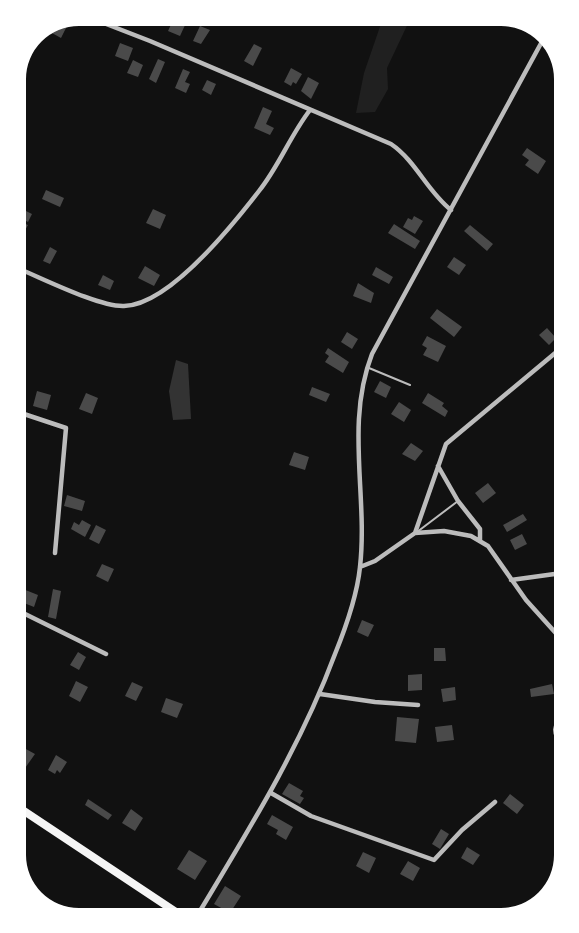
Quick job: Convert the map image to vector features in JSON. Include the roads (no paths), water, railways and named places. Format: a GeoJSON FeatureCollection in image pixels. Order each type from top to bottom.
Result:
{"type":"FeatureCollection","features":[{"type":"Feature","properties":{"kind":"highway"},"geometry":{"type":"LineString","coordinates":[[26,812],[169,907]]}},
{"type":"Feature","properties":{"kind":"street"},"geometry":{"type":"LineString","coordinates":[[111,26],[398,149],[431,193],[451,210]]}},
{"type":"Feature","properties":{"kind":"street"},"geometry":{"type":"LineString","coordinates":[[202,907],[271,793],[320,694],[345,629],[360,567],[357,418],[360,390],[367,367],[385,326],[541,44]]}},
{"type":"Feature","properties":{"kind":"street"},"geometry":{"type":"LineString","coordinates":[[26,272],[111,305],[133,305],[156,297],[189,271],[260,191],[291,137],[310,110]]}},
{"type":"Feature","properties":{"kind":"street"},"geometry":{"type":"LineString","coordinates":[[415,533],[438,466],[451,439],[554,355]]}},
{"type":"Feature","properties":{"kind":"street"},"geometry":{"type":"LineString","coordinates":[[26,415],[66,428],[55,554]]}},
{"type":"Feature","properties":{"kind":"street"},"geometry":{"type":"LineString","coordinates":[[438,466],[458,501],[480,529],[480,540]]}},
{"type":"Feature","properties":{"kind":"street"},"geometry":{"type":"LineString","coordinates":[[360,567],[375,561],[415,533],[444,531],[480,540],[491,549],[511,580],[554,631]]}},
{"type":"Feature","properties":{"kind":"street"},"geometry":{"type":"LineString","coordinates":[[511,580],[554,574]]}},
{"type":"Feature","properties":{"kind":"street"},"geometry":{"type":"LineString","coordinates":[[26,614],[106,654]]}},
{"type":"Feature","properties":{"kind":"street"},"geometry":{"type":"LineString","coordinates":[[320,694],[375,702],[418,705]]}},
{"type":"Feature","properties":{"kind":"street"},"geometry":{"type":"LineString","coordinates":[[271,793],[311,816],[434,860],[462,830],[495,802]]}},
{"type":"Feature","properties":{"kind":"lane"},"geometry":{"type":"LineString","coordinates":[[367,367],[410,385]]}},
{"type":"Feature","properties":{"kind":"lane"},"geometry":{"type":"LineString","coordinates":[[415,533],[458,501]]}}]}
